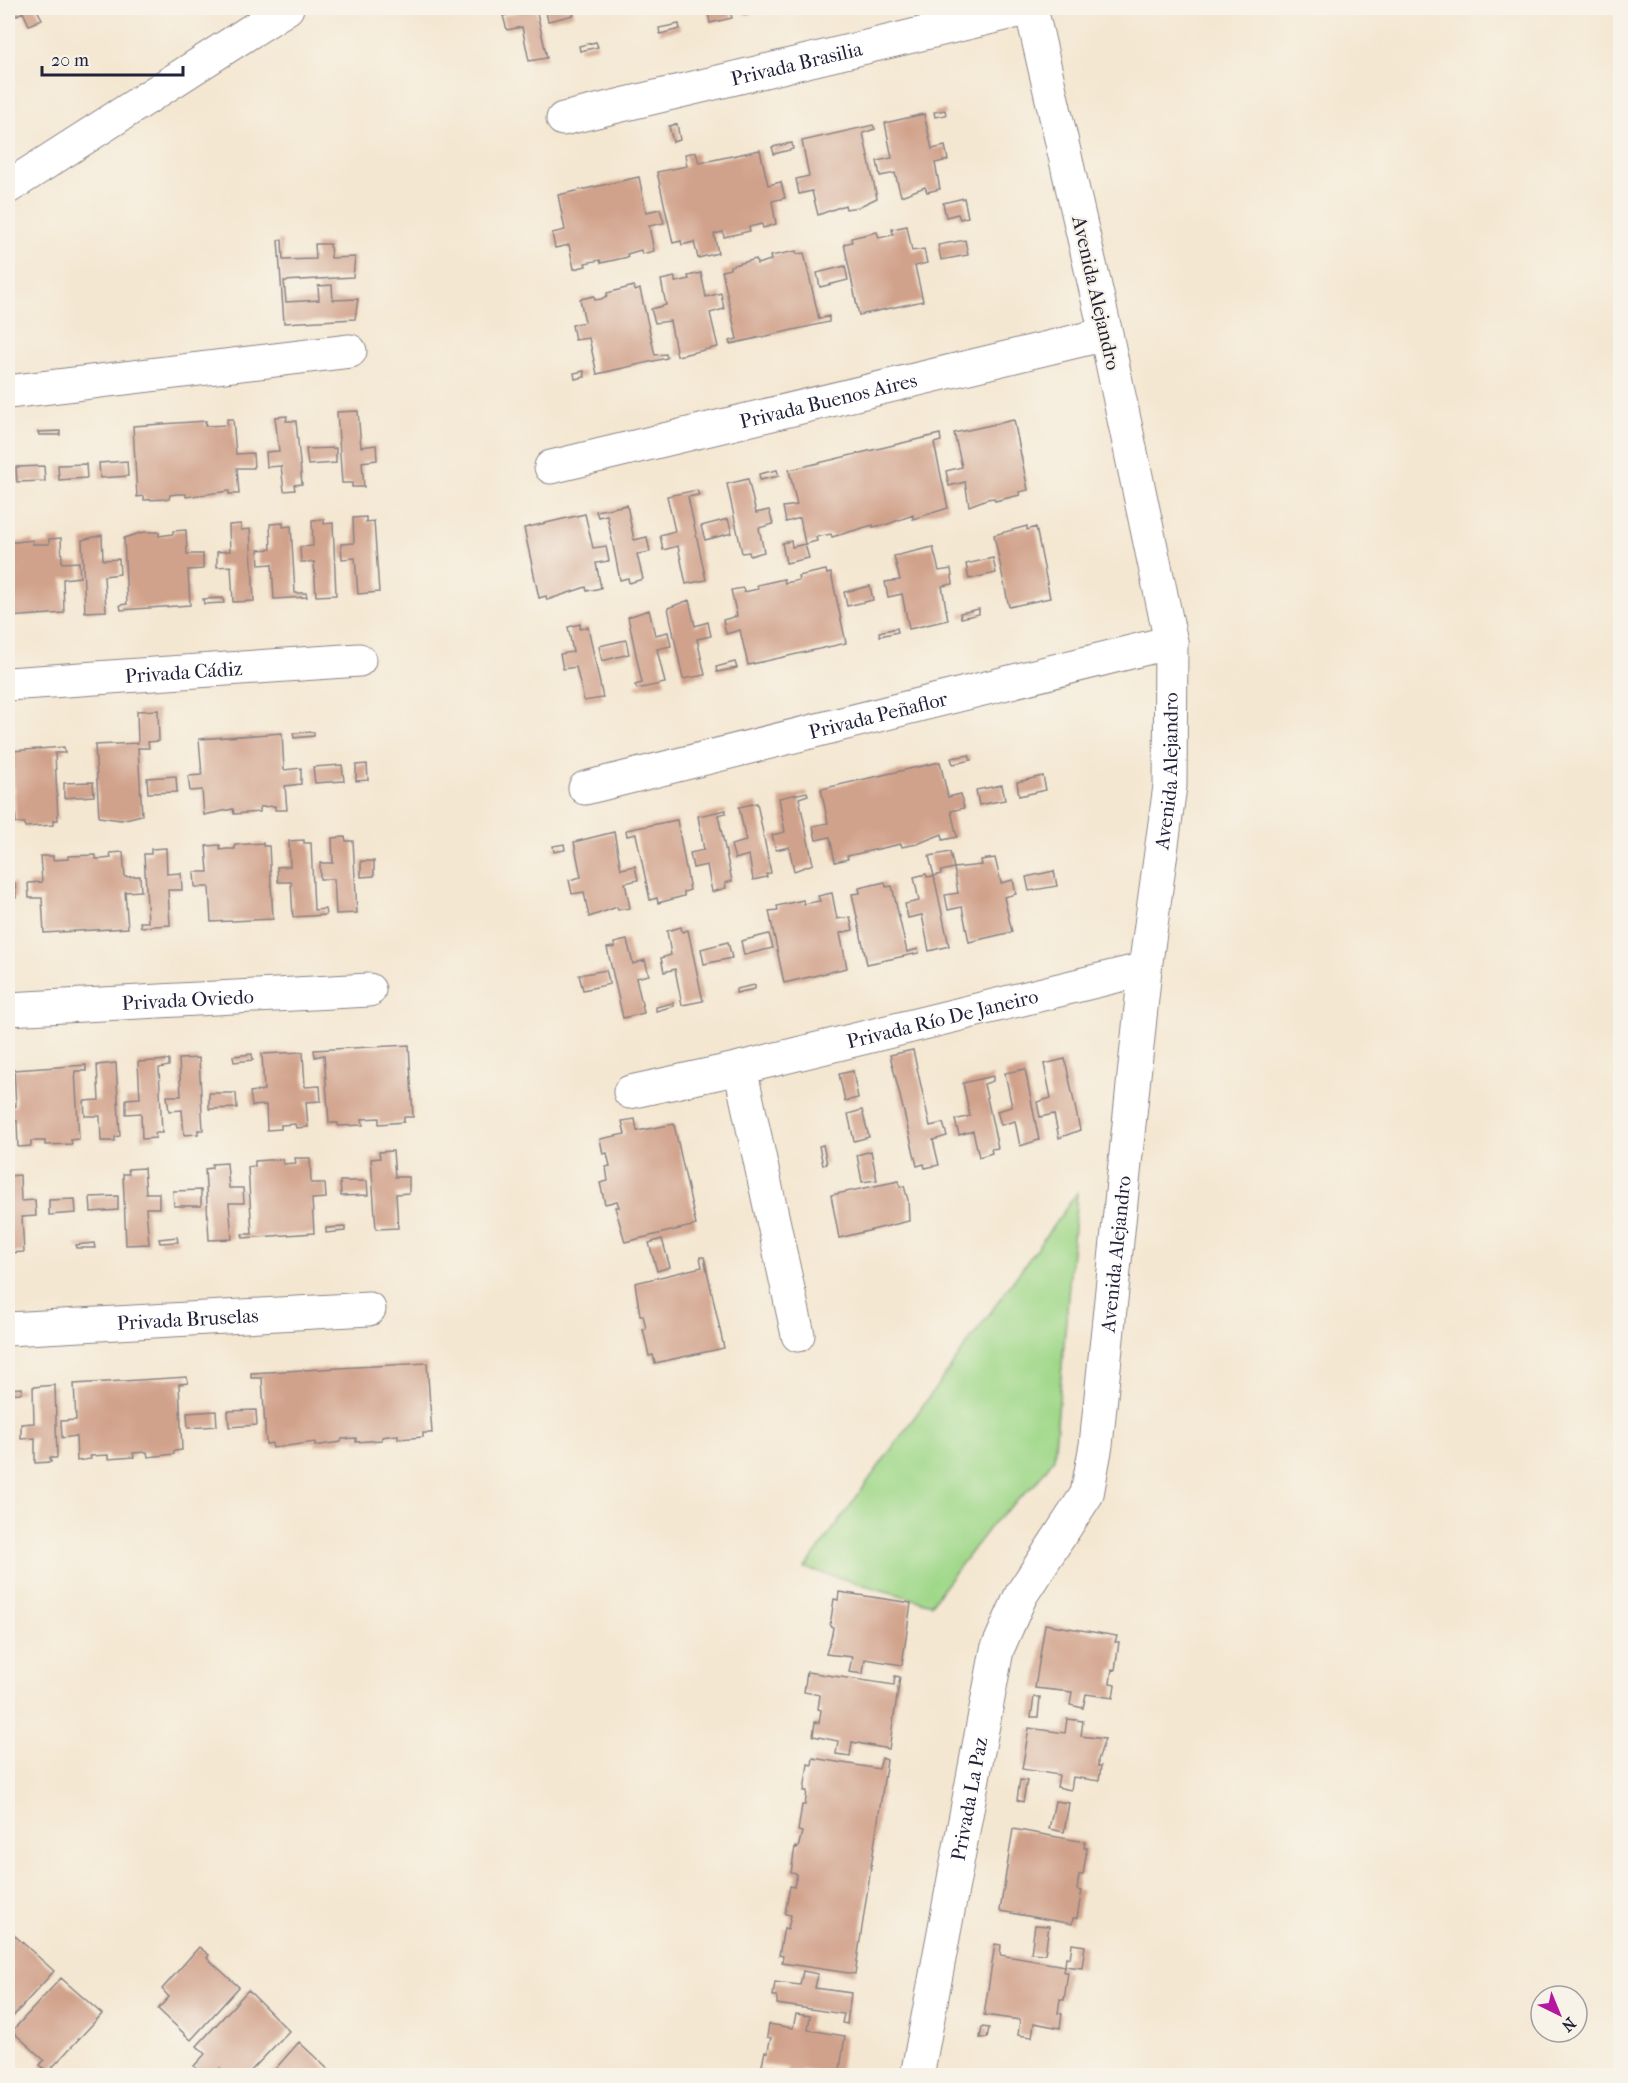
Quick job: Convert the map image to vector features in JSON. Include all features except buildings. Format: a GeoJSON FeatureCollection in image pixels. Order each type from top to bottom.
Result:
{"type":"FeatureCollection","features":[{"type":"Feature","properties":{"kind":"street"},"geometry":{"type":"LineString","coordinates":[[8,187],[287,8]]}},
{"type":"Feature","properties":{"kind":"street","name":"Privada Brasilia"},"geometry":{"type":"LineString","coordinates":[[563,119],[1030,8]]}},
{"type":"Feature","properties":{"kind":"street","name":"Avenida Alejandro"},"geometry":{"type":"LineString","coordinates":[[1030,8],[1106,334],[1171,642],[1170,786],[1145,969],[1096,1445],[1087,1494],[1059,1537]]}},
{"type":"Feature","properties":{"kind":"street","name":"Privada Buenos Aires"},"geometry":{"type":"LineString","coordinates":[[551,467],[1106,334]]}},
{"type":"Feature","properties":{"kind":"street"},"geometry":{"type":"LineString","coordinates":[[8,392],[350,351]]}},
{"type":"Feature","properties":{"kind":"street","name":"Privada Peñaflor"},"geometry":{"type":"LineString","coordinates":[[585,788],[1171,642]]}},
{"type":"Feature","properties":{"kind":"street","name":"Privada Cádiz"},"geometry":{"type":"LineString","coordinates":[[8,684],[359,660]]}},
{"type":"Feature","properties":{"kind":"street","name":"Privada Río De Janeiro"},"geometry":{"type":"LineString","coordinates":[[630,1092],[740,1068],[1145,969]]}},
{"type":"Feature","properties":{"kind":"street","name":"Privada Oviedo"},"geometry":{"type":"LineString","coordinates":[[8,1009],[369,990]]}},
{"type":"Feature","properties":{"kind":"street"},"geometry":{"type":"LineString","coordinates":[[740,1068],[798,1335]]}},
{"type":"Feature","properties":{"kind":"street","name":"Privada Bruselas"},"geometry":{"type":"LineString","coordinates":[[8,1329],[369,1309]]}},
{"type":"Feature","properties":{"kind":"street","name":"Privada La Paz"},"geometry":{"type":"LineString","coordinates":[[917,2076],[997,1650],[1021,1595],[1059,1537]]}},
{"type":"Feature","properties":{"kind":"green space"},"geometry":{"type":"Polygon","coordinates":[[[1077,1193],[1054,1458],[1036,1483],[992,1524],[931,1604],[805,1568],[1077,1193]]]}}]}
